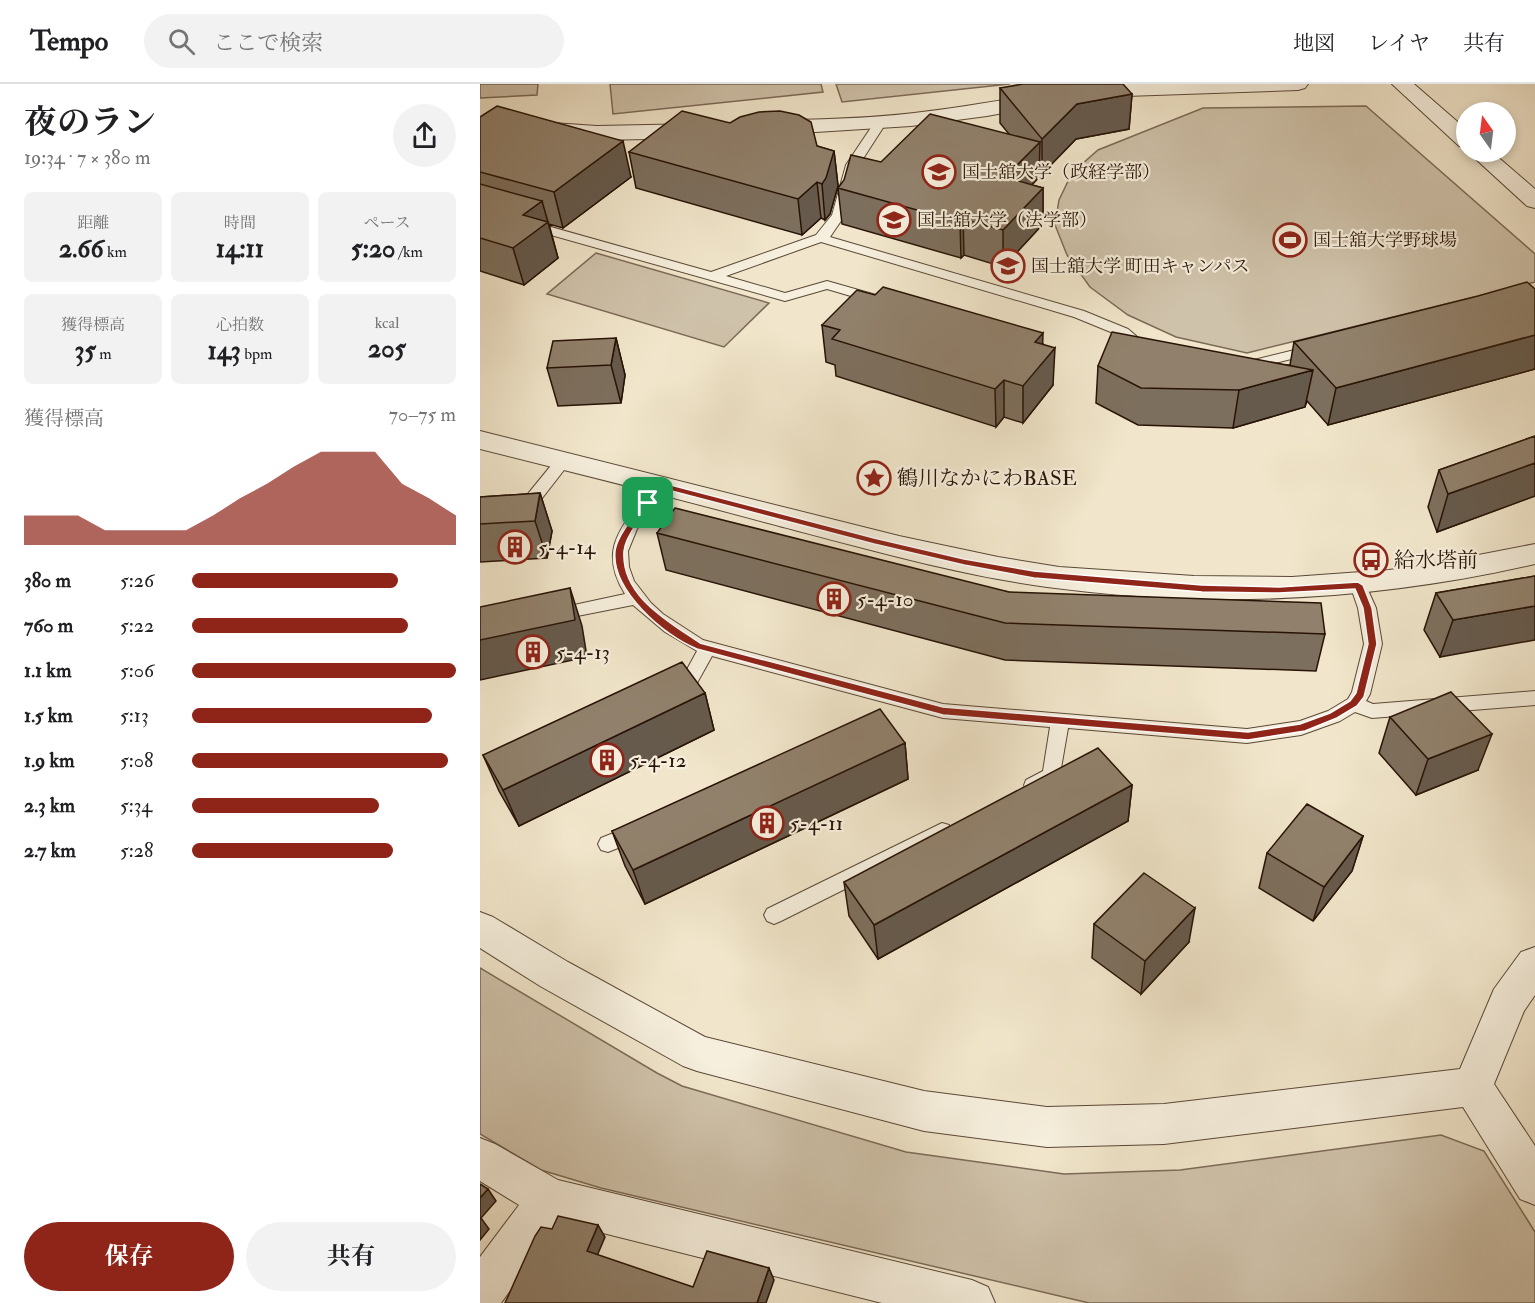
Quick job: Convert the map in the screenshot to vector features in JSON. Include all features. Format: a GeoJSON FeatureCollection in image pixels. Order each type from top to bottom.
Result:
{"type":"FeatureCollection","features":[{"type":"Feature","properties":{"kind":"street"},"geometry":{"type":"LineString","coordinates":[[751,128],[880,123],[976,112],[1069,96],[1126,90],[1298,84]]}},
{"type":"Feature","properties":{"kind":"street"},"geometry":{"type":"LineString","coordinates":[[1402,84],[1456,131]]}},
{"type":"Feature","properties":{"kind":"street"},"geometry":{"type":"LineString","coordinates":[[480,125],[597,133],[716,130]]}},
{"type":"Feature","properties":{"kind":"street"},"geometry":{"type":"LineString","coordinates":[[1492,162],[1530,190]]}},
{"type":"Feature","properties":{"kind":"street"},"geometry":{"type":"LineString","coordinates":[[480,440],[874,541],[964,562],[1034,574],[1202,588],[1279,590],[1358,585],[1467,569],[1535,554]]}},
{"type":"Feature","properties":{"kind":"street"},"geometry":{"type":"LineString","coordinates":[[480,928],[554,974],[697,1053],[924,1111],[1047,1127],[1164,1124],[1473,1087]]}},
{"type":"Feature","properties":{"kind":"street"},"geometry":{"type":"LineString","coordinates":[[1473,1087],[1508,1001],[1535,964]]}},
{"type":"Feature","properties":{"kind":"street"},"geometry":{"type":"LineString","coordinates":[[1473,1087],[1535,1184]]}},
{"type":"Feature","properties":{"kind":"street"},"geometry":{"type":"LineString","coordinates":[[480,1158],[550,1199],[972,1303]]}},
{"type":"Feature","properties":{"kind":"street"},"geometry":{"type":"LineString","coordinates":[[480,1294],[550,1199]]}},
{"type":"Feature","properties":{"kind":"lane"},"geometry":{"type":"LineString","coordinates":[[712,276],[821,238],[833,227],[842,211],[851,170],[880,123]]}},
{"type":"Feature","properties":{"kind":"lane"},"geometry":{"type":"LineString","coordinates":[[480,211],[785,297],[827,285],[889,303]]}},
{"type":"Feature","properties":{"kind":"lane"},"geometry":{"type":"LineString","coordinates":[[821,238],[1079,314],[1123,332],[1150,355],[1162,357]]}},
{"type":"Feature","properties":{"kind":"lane"},"geometry":{"type":"LineString","coordinates":[[1230,370],[1331,345]]}},
{"type":"Feature","properties":{"kind":"lane"},"geometry":{"type":"LineString","coordinates":[[480,514],[524,512],[563,461]]}},
{"type":"Feature","properties":{"kind":"lane"},"geometry":{"type":"LineString","coordinates":[[663,486],[626,535],[620,550],[622,574],[635,598],[665,624],[697,645],[943,711],[1248,736],[1301,728],[1334,716],[1354,704],[1361,694],[1373,644],[1367,608],[1358,585]]}},
{"type":"Feature","properties":{"kind":"lane"},"geometry":{"type":"LineString","coordinates":[[536,618],[635,598]]}},
{"type":"Feature","properties":{"kind":"lane"},"geometry":{"type":"LineString","coordinates":[[658,692],[691,678],[708,648]]}},
{"type":"Feature","properties":{"kind":"lane"},"geometry":{"type":"LineString","coordinates":[[877,714],[889,697]]}},
{"type":"Feature","properties":{"kind":"lane"},"geometry":{"type":"LineString","coordinates":[[1354,704],[1372,711],[1535,698]]}},
{"type":"Feature","properties":{"kind":"lane"},"geometry":{"type":"LineString","coordinates":[[1020,791],[1052,775],[1060,721]]}},
{"type":"Feature","properties":{"kind":"lane"},"geometry":{"type":"LineString","coordinates":[[774,915],[956,824]]}},
{"type":"Feature","properties":{"kind":"lane"},"geometry":{"type":"LineString","coordinates":[[608,844],[651,825]]}},
{"type":"Feature","properties":{"kind":"shaded area"},"geometry":{"type":"Polygon","coordinates":[[[480,84],[538,84],[537,95],[480,98],[480,84]]]}},
{"type":"Feature","properties":{"kind":"shaded area"},"geometry":{"type":"Polygon","coordinates":[[[610,84],[821,84],[823,92],[613,114],[610,84]]]}},
{"type":"Feature","properties":{"kind":"shaded area"},"geometry":{"type":"Polygon","coordinates":[[[836,84],[1010,84],[842,102],[836,84]]]}},
{"type":"Feature","properties":{"kind":"shaded area","name":"国士舘大学野球場"},"geometry":{"type":"Polygon","coordinates":[[[1366,106],[1535,254],[1535,282],[1247,353],[1176,337],[1128,315],[1090,287],[1067,255],[1055,225],[1059,200],[1072,173],[1098,150],[1203,108],[1366,106]]]}},
{"type":"Feature","properties":{"kind":"shaded area"},"geometry":{"type":"Polygon","coordinates":[[[596,253],[769,303],[724,347],[547,294],[596,253]]]}},
{"type":"Feature","properties":{"kind":"shaded area"},"geometry":{"type":"Polygon","coordinates":[[[480,968],[682,1086],[906,1152],[1064,1174],[1180,1170],[1441,1135],[1484,1151],[1535,1232],[1535,1303],[1089,1303],[601,1188],[541,1170],[480,1134],[480,968]]]}},
{"type":"Feature","properties":{"kind":"building"},"geometry":{"type":"Polygon","coordinates":[[[1023,84],[1123,84],[1132,94],[1077,104],[1042,139],[1000,88],[1023,84]]]}},
{"type":"Feature","properties":{"kind":"building"},"geometry":{"type":"Polygon","coordinates":[[[497,106],[623,141],[554,192],[480,172],[480,117],[497,106]]]}},
{"type":"Feature","properties":{"kind":"building"},"geometry":{"type":"Polygon","coordinates":[[[682,111],[730,123],[740,117],[759,112],[780,111],[799,115],[811,122],[817,146],[834,151],[826,178],[822,184],[817,182],[798,199],[629,152],[682,111]]]}},
{"type":"Feature","properties":{"kind":"building"},"geometry":{"type":"Polygon","coordinates":[[[930,114],[1040,142],[1005,177],[1043,188],[1003,230],[963,219],[960,222],[838,188],[844,180],[851,155],[881,162],[930,114]]]}},
{"type":"Feature","properties":{"kind":"building"},"geometry":{"type":"Polygon","coordinates":[[[480,184],[542,201],[523,215],[548,222],[513,248],[480,238],[480,184]]]}},
{"type":"Feature","properties":{"kind":"building"},"geometry":{"type":"Polygon","coordinates":[[[1527,282],[1535,289],[1535,335],[1336,388],[1294,342],[1478,296],[1527,282]]]}},
{"type":"Feature","properties":{"kind":"building"},"geometry":{"type":"Polygon","coordinates":[[[883,287],[1043,333],[1035,342],[1055,348],[1023,386],[1004,380],[995,389],[832,339],[840,330],[822,325],[857,290],[875,295],[883,287]]]}},
{"type":"Feature","properties":{"kind":"building"},"geometry":{"type":"Polygon","coordinates":[[[1112,332],[1313,370],[1239,390],[1141,388],[1098,366],[1112,332]]]}},
{"type":"Feature","properties":{"kind":"building"},"geometry":{"type":"Polygon","coordinates":[[[616,338],[611,365],[547,368],[553,341],[616,338]]]}},
{"type":"Feature","properties":{"kind":"building"},"geometry":{"type":"Polygon","coordinates":[[[1535,436],[1535,463],[1448,494],[1439,470],[1535,436]]]}},
{"type":"Feature","properties":{"kind":"building"},"geometry":{"type":"Polygon","coordinates":[[[540,493],[535,521],[480,524],[480,497],[540,493]]]}},
{"type":"Feature","properties":{"kind":"building"},"geometry":{"type":"Polygon","coordinates":[[[675,508],[1009,592],[1321,603],[1325,634],[1005,623],[657,533],[675,508]]]}},
{"type":"Feature","properties":{"kind":"building"},"geometry":{"type":"Polygon","coordinates":[[[1535,576],[1535,606],[1453,620],[1436,593],[1535,576]]]}},
{"type":"Feature","properties":{"kind":"building"},"geometry":{"type":"Polygon","coordinates":[[[570,588],[575,620],[480,640],[480,607],[570,588]]]}},
{"type":"Feature","properties":{"kind":"building"},"geometry":{"type":"Polygon","coordinates":[[[682,662],[705,693],[503,790],[483,755],[682,662]]]}},
{"type":"Feature","properties":{"kind":"building"},"geometry":{"type":"Polygon","coordinates":[[[1451,692],[1492,734],[1428,759],[1390,717],[1451,692]]]}},
{"type":"Feature","properties":{"kind":"building"},"geometry":{"type":"Polygon","coordinates":[[[880,709],[905,743],[633,870],[612,831],[880,709]]]}},
{"type":"Feature","properties":{"kind":"building"},"geometry":{"type":"Polygon","coordinates":[[[1098,748],[1132,785],[874,925],[844,882],[1098,748]]]}},
{"type":"Feature","properties":{"kind":"building"},"geometry":{"type":"Polygon","coordinates":[[[1307,804],[1363,836],[1324,887],[1267,853],[1307,804]]]}},
{"type":"Feature","properties":{"kind":"building"},"geometry":{"type":"Polygon","coordinates":[[[1144,873],[1195,908],[1145,961],[1094,924],[1144,873]]]}},
{"type":"Feature","properties":{"kind":"building"},"geometry":{"type":"Polygon","coordinates":[[[480,1184],[488,1189],[480,1198],[480,1184]]]}},
{"type":"Feature","properties":{"kind":"building"},"geometry":{"type":"Polygon","coordinates":[[[558,1216],[598,1225],[587,1251],[693,1287],[707,1251],[769,1268],[757,1303],[505,1303],[535,1236],[541,1227],[552,1229],[558,1216]]]}},
{"type":"Feature","properties":{"kind":"place","name":"国士舘大学（政経学部）"},"geometry":{"type":"Point","coordinates":[939,172]}},
{"type":"Feature","properties":{"kind":"place","name":"国士舘大学（法学部）"},"geometry":{"type":"Point","coordinates":[894,220]}},
{"type":"Feature","properties":{"kind":"place","name":"国士舘大学野球場"},"geometry":{"type":"Point","coordinates":[1290,240]}},
{"type":"Feature","properties":{"kind":"place","name":"国士舘大学 町田キャンパス"},"geometry":{"type":"Point","coordinates":[1008,266]}},
{"type":"Feature","properties":{"kind":"place","name":"鶴川なかにわBASE"},"geometry":{"type":"Point","coordinates":[874,478]}},
{"type":"Feature","properties":{"kind":"place","name":"5-4-14"},"geometry":{"type":"Point","coordinates":[515,547]}},
{"type":"Feature","properties":{"kind":"place","name":"給水塔前"},"geometry":{"type":"Point","coordinates":[1371,560]}},
{"type":"Feature","properties":{"kind":"place","name":"5-4-10"},"geometry":{"type":"Point","coordinates":[834,599]}},
{"type":"Feature","properties":{"kind":"place","name":"5-4-13"},"geometry":{"type":"Point","coordinates":[533,652]}},
{"type":"Feature","properties":{"kind":"place","name":"5-4-12"},"geometry":{"type":"Point","coordinates":[607,760]}},
{"type":"Feature","properties":{"kind":"place","name":"5-4-11"},"geometry":{"type":"Point","coordinates":[767,823]}},
{"type":"Feature","properties":{"kind":"route"},"geometry":{"type":"LineString","coordinates":[[663,486],[874,541],[964,562],[1034,574],[1202,588],[1279,590],[1358,585],[1367,608],[1373,644],[1367,673],[1361,694],[1354,704],[1334,716],[1301,728],[1248,736],[943,711],[697,645],[665,624],[635,598],[622,574],[620,550],[626,535],[648,503],[663,486]]}}]}
